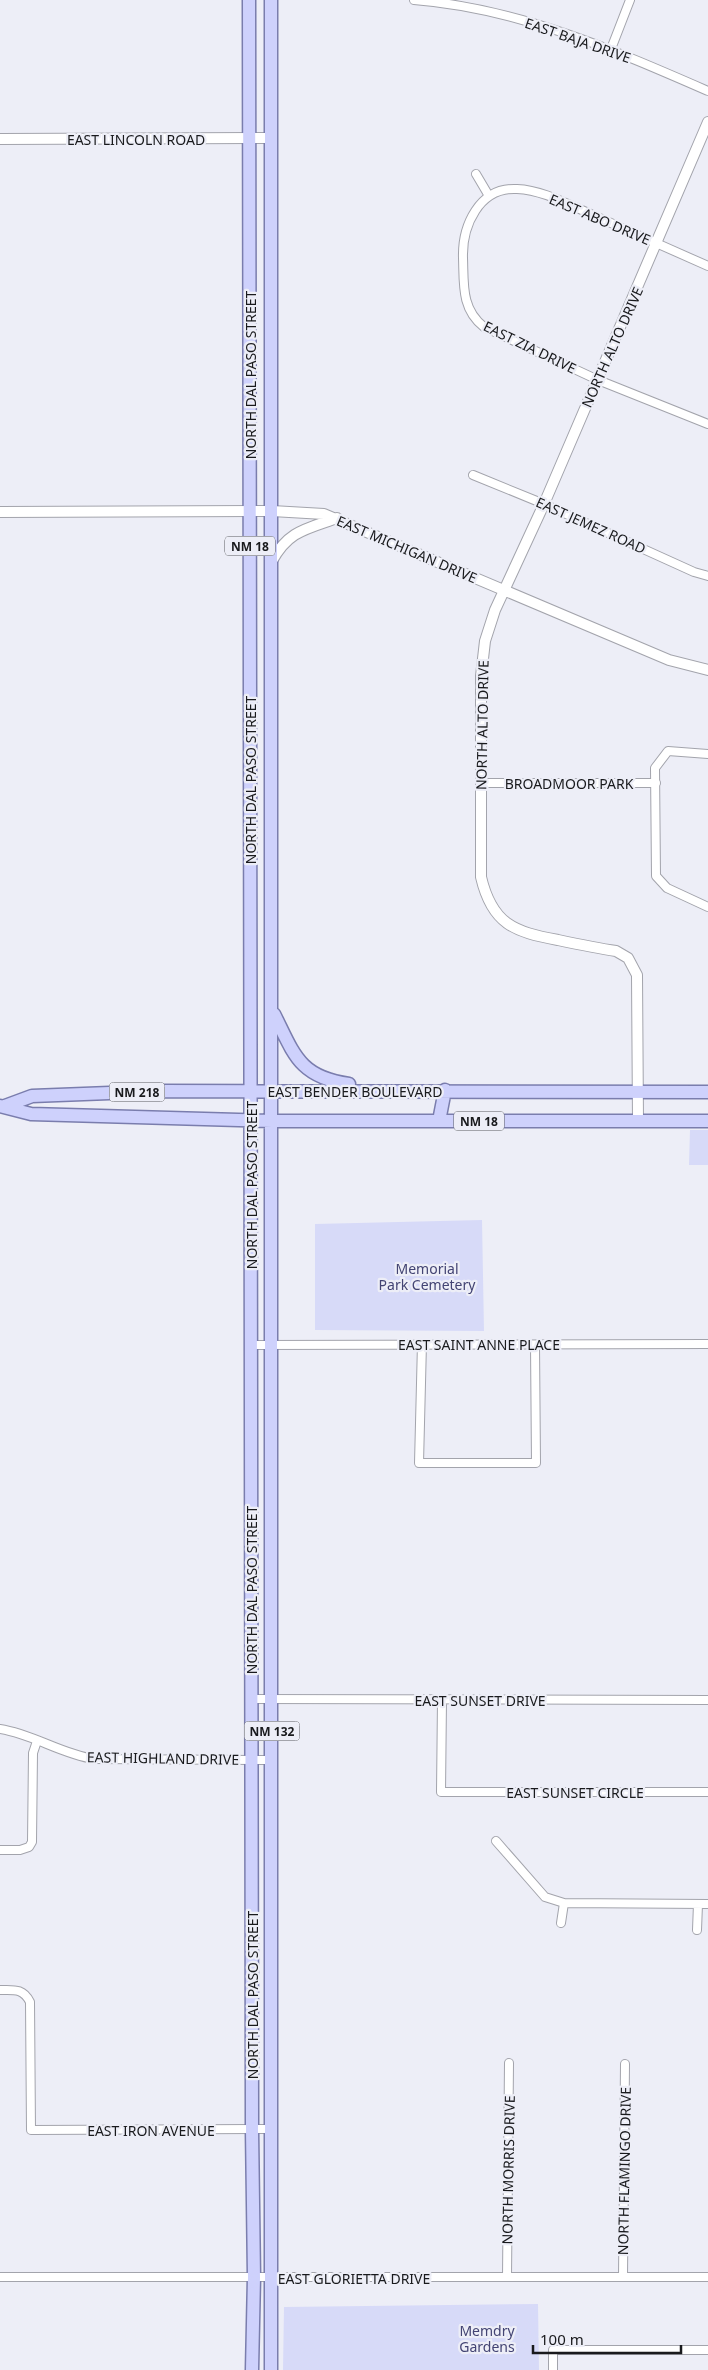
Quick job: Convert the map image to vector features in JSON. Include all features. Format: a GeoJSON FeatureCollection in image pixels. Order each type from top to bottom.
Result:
{"type":"FeatureCollection","features":[{"type":"Feature","properties":{"kind":"main road","name":"NORTH DAL PASO STREET"},"geometry":{"type":"LineString","coordinates":[[249,0],[251,1760],[254,2277],[252,2370]]}},
{"type":"Feature","properties":{"kind":"main road","name":"NORTH DAL PASO STREET"},"geometry":{"type":"LineString","coordinates":[[271,0],[271,2370]]}},
{"type":"Feature","properties":{"kind":"main road"},"geometry":{"type":"LineString","coordinates":[[272,1010],[288,1046],[304,1066],[320,1077],[352,1084],[365,1090]]}},
{"type":"Feature","properties":{"kind":"main road","name":"EAST BENDER BOULEVARD"},"geometry":{"type":"LineString","coordinates":[[2,1106],[32,1096],[161,1091],[445,1090],[708,1092]]}},
{"type":"Feature","properties":{"kind":"main road"},"geometry":{"type":"LineString","coordinates":[[439,1121],[445,1090]]}},
{"type":"Feature","properties":{"kind":"main road","name":"EAST BENDER BOULEVARD"},"geometry":{"type":"LineString","coordinates":[[2,1106],[31,1114],[250,1121],[708,1121]]}},
{"type":"Feature","properties":{"kind":"street","name":"EAST BAJA DRIVE"},"geometry":{"type":"LineString","coordinates":[[414,0],[483,11],[544,25],[611,49],[708,91]]}},
{"type":"Feature","properties":{"kind":"street"},"geometry":{"type":"LineString","coordinates":[[611,49],[630,0]]}},
{"type":"Feature","properties":{"kind":"street","name":"NORTH ALTO DRIVE"},"geometry":{"type":"LineString","coordinates":[[638,1121],[637,975],[628,958],[616,951],[532,936],[502,920],[491,907],[481,877],[482,656],[485,641],[503,591],[544,504],[708,122]]}},
{"type":"Feature","properties":{"kind":"street","name":"EAST LINCOLN ROAD"},"geometry":{"type":"LineString","coordinates":[[0,139],[271,138]]}},
{"type":"Feature","properties":{"kind":"street"},"geometry":{"type":"LineString","coordinates":[[476,174],[489,196]]}},
{"type":"Feature","properties":{"kind":"street","name":"EAST ABO DRIVE"},"geometry":{"type":"LineString","coordinates":[[489,196],[515,189],[530,191],[708,266]]}},
{"type":"Feature","properties":{"kind":"street","name":"EAST ZIA DRIVE"},"geometry":{"type":"LineString","coordinates":[[489,196],[482,202],[468,222],[463,250],[465,302],[475,320],[484,327],[598,380],[708,424]]}},
{"type":"Feature","properties":{"kind":"street","name":"EAST JEMEZ ROAD"},"geometry":{"type":"LineString","coordinates":[[473,475],[544,504],[694,572],[708,576]]}},
{"type":"Feature","properties":{"kind":"street","name":"EAST MICHIGAN DRIVE"},"geometry":{"type":"LineString","coordinates":[[0,512],[272,511],[307,512],[337,518],[503,591],[669,660],[708,670]]}},
{"type":"Feature","properties":{"kind":"street"},"geometry":{"type":"LineString","coordinates":[[272,561],[280,546],[288,537],[337,518]]}},
{"type":"Feature","properties":{"kind":"street"},"geometry":{"type":"LineString","coordinates":[[708,754],[668,751],[655,768],[656,876],[667,888],[708,907]]}},
{"type":"Feature","properties":{"kind":"street","name":"BROADMOOR PARK"},"geometry":{"type":"LineString","coordinates":[[481,783],[656,783]]}},
{"type":"Feature","properties":{"kind":"street"},"geometry":{"type":"LineString","coordinates":[[422,1343],[419,1463],[536,1463],[535,1344]]}},
{"type":"Feature","properties":{"kind":"street","name":"EAST SAINT ANNE PLACE"},"geometry":{"type":"LineString","coordinates":[[251,1345],[422,1343],[708,1344]]}},
{"type":"Feature","properties":{"kind":"street","name":"EAST SUNSET DRIVE"},"geometry":{"type":"LineString","coordinates":[[251,1699],[708,1700]]}},
{"type":"Feature","properties":{"kind":"street","name":"EAST SUNSET CIRCLE"},"geometry":{"type":"LineString","coordinates":[[442,1700],[441,1792],[708,1792]]}},
{"type":"Feature","properties":{"kind":"street","name":"EAST HIGHLAND DRIVE"},"geometry":{"type":"LineString","coordinates":[[0,1729],[17,1732],[79,1756],[94,1759],[272,1760]]}},
{"type":"Feature","properties":{"kind":"street"},"geometry":{"type":"LineString","coordinates":[[0,1850],[20,1850],[29,1847],[33,1836],[33,1753],[37,1741]]}},
{"type":"Feature","properties":{"kind":"street"},"geometry":{"type":"LineString","coordinates":[[496,1841],[545,1898],[564,1903],[708,1904]]}},
{"type":"Feature","properties":{"kind":"street"},"geometry":{"type":"LineString","coordinates":[[561,1923],[564,1903]]}},
{"type":"Feature","properties":{"kind":"street"},"geometry":{"type":"LineString","coordinates":[[697,1930],[698,1904]]}},
{"type":"Feature","properties":{"kind":"street","name":"EAST IRON AVENUE"},"geometry":{"type":"LineString","coordinates":[[0,1990],[18,1990],[26,1994],[30,2002],[31,2130],[272,2129]]}},
{"type":"Feature","properties":{"kind":"street","name":"NORTH MORRIS DRIVE"},"geometry":{"type":"LineString","coordinates":[[507,2277],[509,2063]]}},
{"type":"Feature","properties":{"kind":"street","name":"NORTH FLAMINGO DRIVE"},"geometry":{"type":"LineString","coordinates":[[623,2277],[625,2064]]}},
{"type":"Feature","properties":{"kind":"street","name":"EAST GLORIETTA DRIVE"},"geometry":{"type":"LineString","coordinates":[[0,2277],[708,2278]]}},
{"type":"Feature","properties":{"kind":"street"},"geometry":{"type":"LineString","coordinates":[[553,2370],[553,2350],[708,2350]]}},
{"type":"Feature","properties":{"kind":"green space"},"geometry":{"type":"Polygon","coordinates":[[[690,1130],[708,1130],[708,1165],[689,1165],[690,1130]]]}},
{"type":"Feature","properties":{"kind":"green space","name":"Memorial Park Cemetery"},"geometry":{"type":"Polygon","coordinates":[[[482,1220],[484,1331],[315,1330],[315,1224],[482,1220]]]}},
{"type":"Feature","properties":{"kind":"green space","name":"Memdry Gardens"},"geometry":{"type":"Polygon","coordinates":[[[538,2304],[539,2370],[283,2370],[284,2307],[538,2304]]]}}]}
